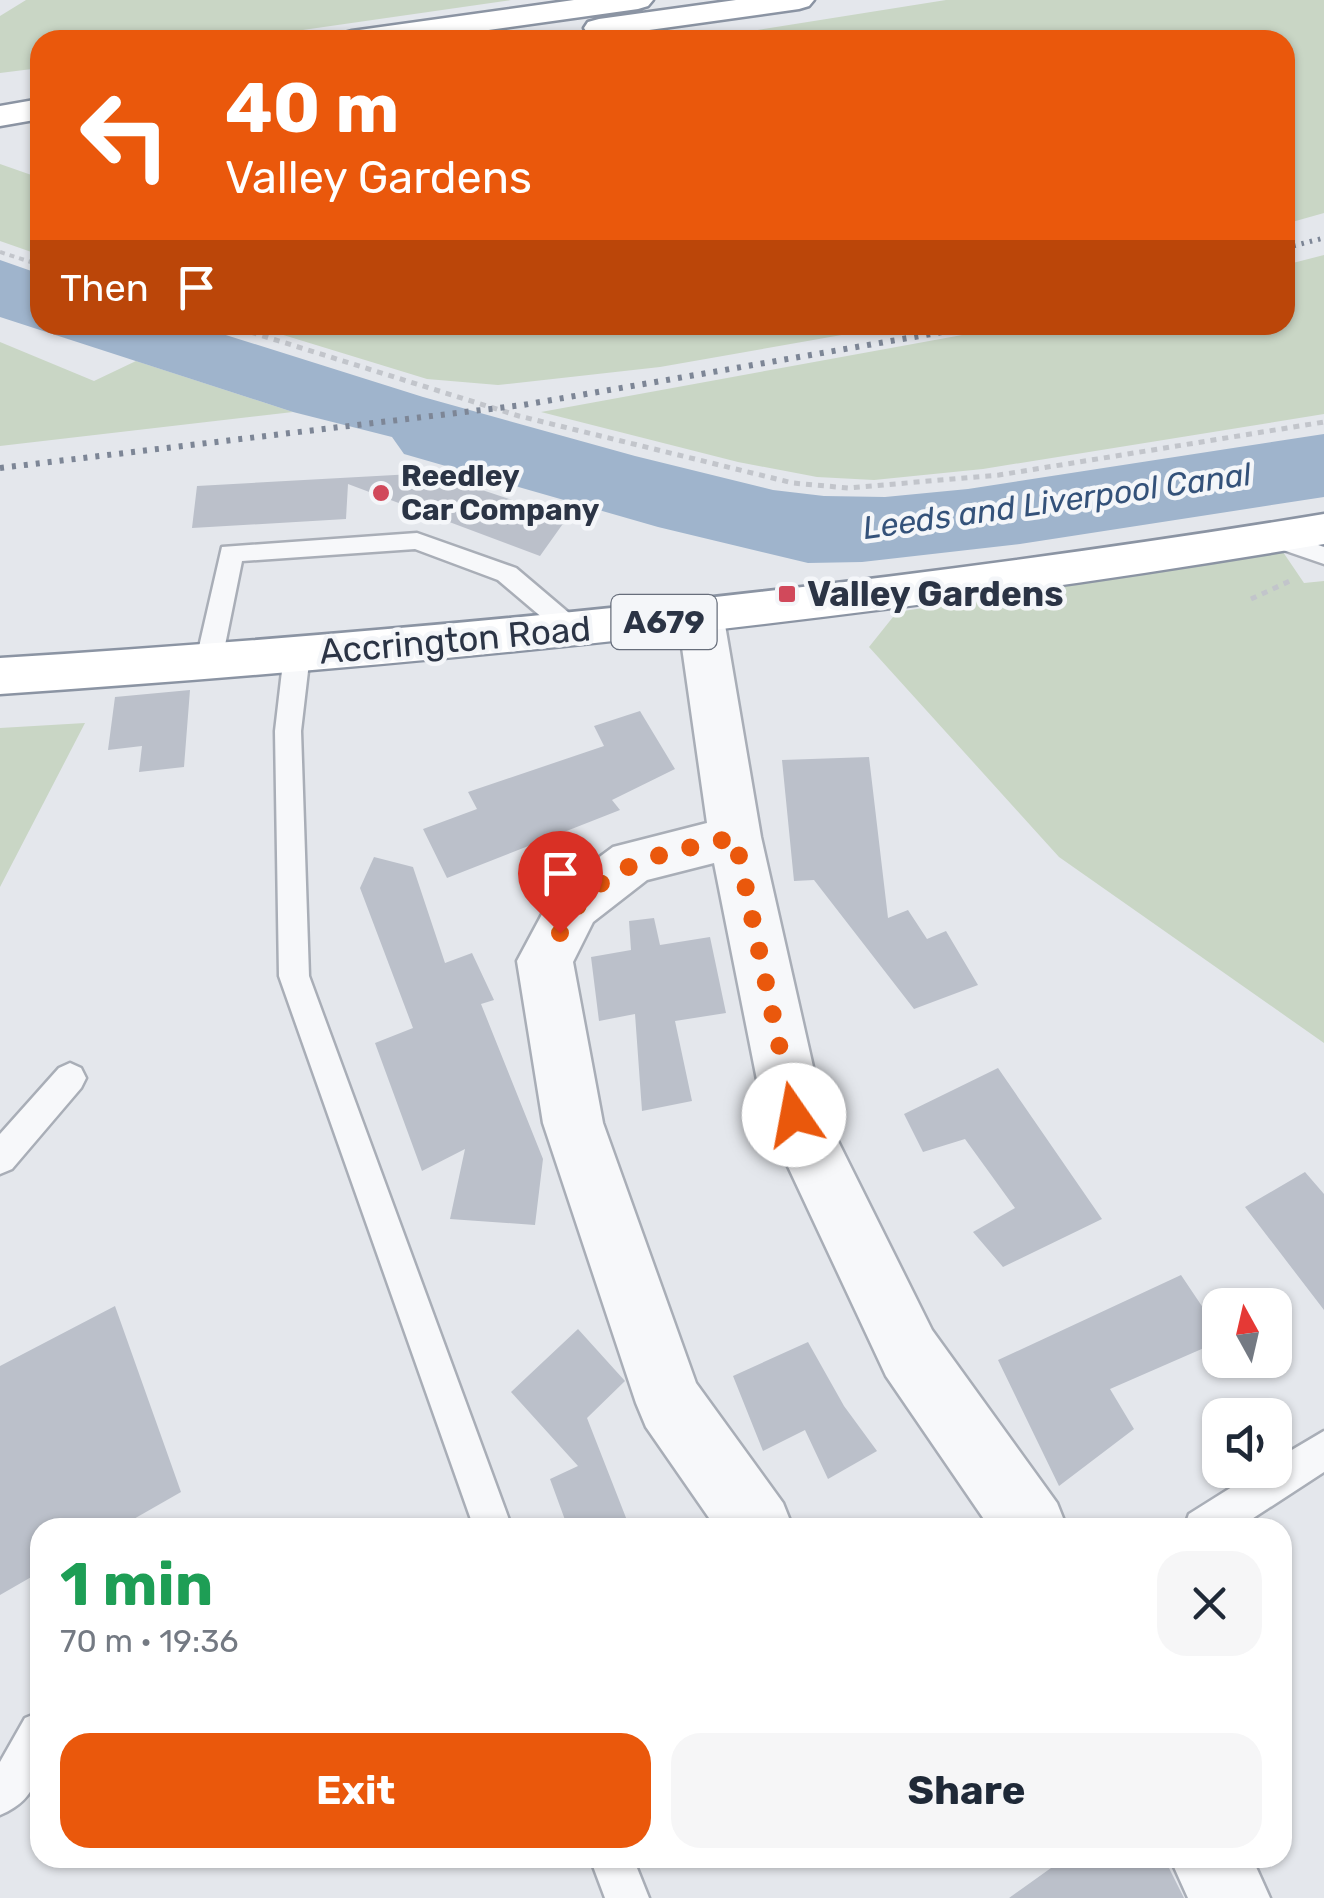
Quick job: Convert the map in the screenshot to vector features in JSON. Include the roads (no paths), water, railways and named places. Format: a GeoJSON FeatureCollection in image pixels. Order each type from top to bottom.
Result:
{"type":"FeatureCollection","features":[{"type":"Feature","properties":{"kind":"highway"},"geometry":{"type":"LineString","coordinates":[[424,30],[638,0]]}},
{"type":"Feature","properties":{"kind":"highway"},"geometry":{"type":"LineString","coordinates":[[584,30],[798,0]]}},
{"type":"Feature","properties":{"kind":"highway","name":"Accrington Road"},"geometry":{"type":"LineString","coordinates":[[0,676],[701,619],[1019,580],[1324,529]]}},
{"type":"Feature","properties":{"kind":"street"},"geometry":{"type":"LineString","coordinates":[[701,619],[735,837],[794,1115],[910,1353],[1025,1518]]}},
{"type":"Feature","properties":{"kind":"street"},"geometry":{"type":"LineString","coordinates":[[735,837],[632,862],[574,906],[545,961],[573,1122],[670,1402],[751,1518]]}},
{"type":"Feature","properties":{"kind":"street"},"geometry":{"type":"LineString","coordinates":[[1215,1868],[1230,1898]]}},
{"type":"Feature","properties":{"kind":"lane"},"geometry":{"type":"LineString","coordinates":[[1274,538],[1324,556]]}},
{"type":"Feature","properties":{"kind":"lane"},"geometry":{"type":"LineString","coordinates":[[208,660],[230,553],[416,541],[507,574],[573,630]]}},
{"type":"Feature","properties":{"kind":"lane"},"geometry":{"type":"LineString","coordinates":[[297,654],[288,731],[294,976],[489,1518]]}},
{"type":"Feature","properties":{"kind":"lane"},"geometry":{"type":"LineString","coordinates":[[0,1158],[70,1078]]}},
{"type":"Feature","properties":{"kind":"lane"},"geometry":{"type":"LineString","coordinates":[[1219,1518],[1324,1450]]}},
{"type":"Feature","properties":{"kind":"lane"},"geometry":{"type":"LineString","coordinates":[[0,1794],[20,1771],[30,1752]]}},
{"type":"Feature","properties":{"kind":"lane"},"geometry":{"type":"LineString","coordinates":[[616,1868],[627,1898]]}},
{"type":"Feature","properties":{"kind":"water"},"geometry":{"type":"Polygon","coordinates":[[[0,260],[30,270],[30,327],[0,317],[0,260]]]}},
{"type":"Feature","properties":{"kind":"water","name":"Leeds and Liverpool Canal"},"geometry":{"type":"Polygon","coordinates":[[[56,335],[226,335],[423,397],[773,490],[885,497],[968,489],[1324,434],[1324,497],[1020,544],[862,562],[808,563],[658,527],[404,454],[392,437],[293,412],[56,335]]]}},
{"type":"Feature","properties":{"kind":"railway"},"geometry":{"type":"LineString","coordinates":[[1295,245],[1324,238]]}},
{"type":"Feature","properties":{"kind":"railway"},"geometry":{"type":"LineString","coordinates":[[0,468],[523,405],[926,335]]}},
{"type":"Feature","properties":{"kind":"place","name":"Reedley Car Company"},"geometry":{"type":"Point","coordinates":[381,493]}},
{"type":"Feature","properties":{"kind":"place","name":"Valley Gardens"},"geometry":{"type":"Point","coordinates":[787,594]}}]}
